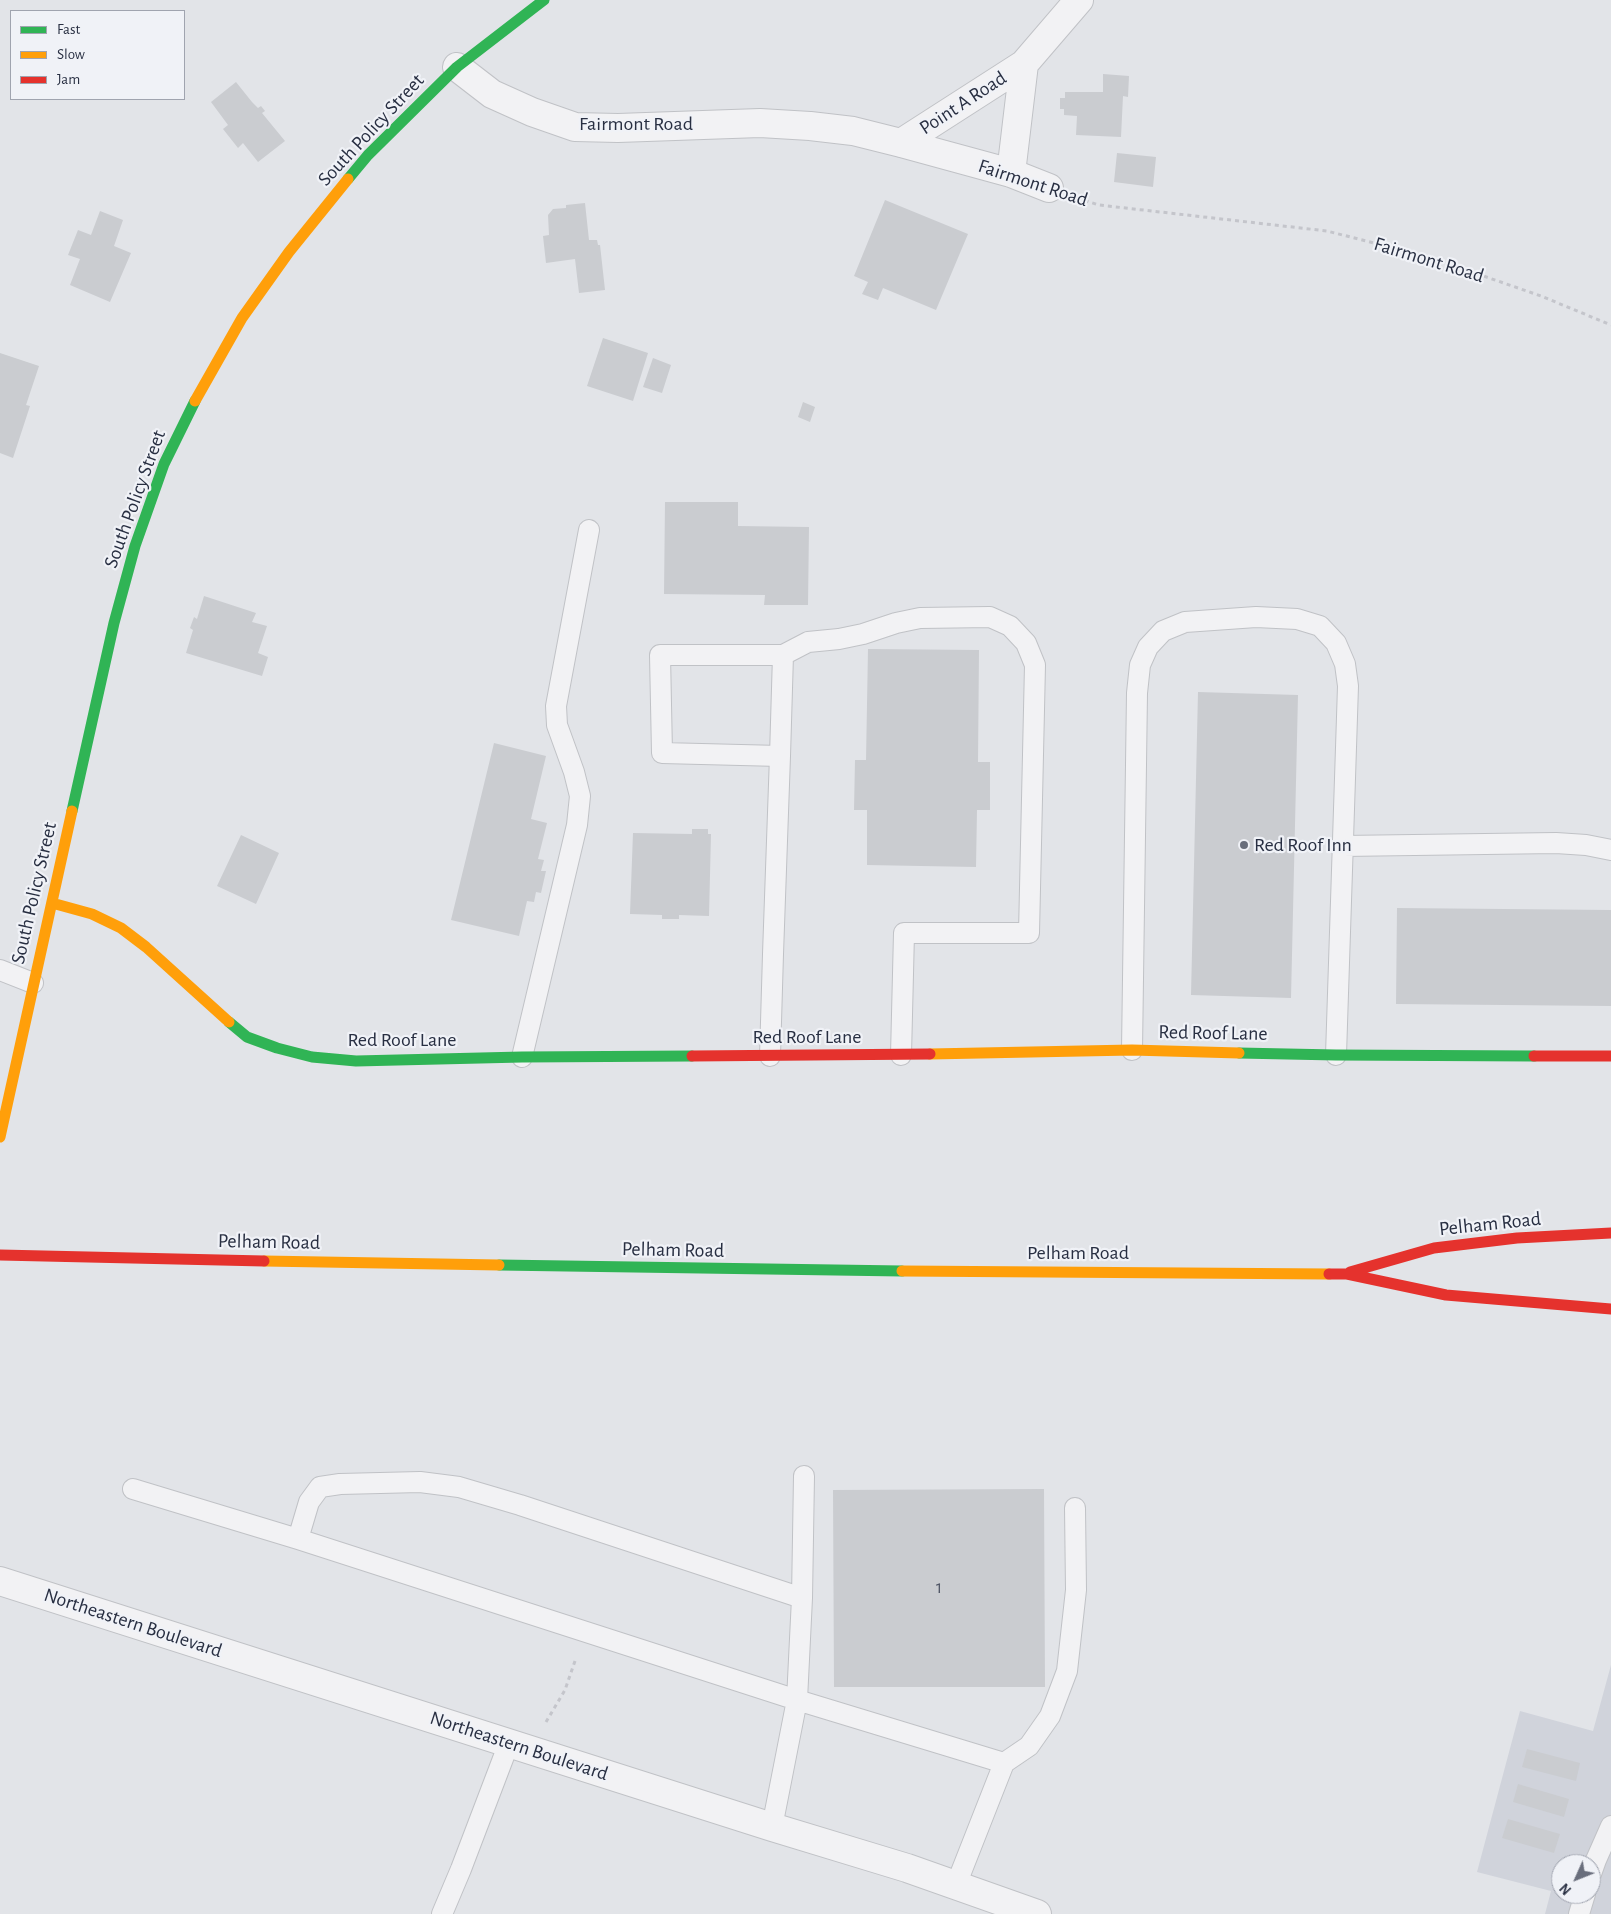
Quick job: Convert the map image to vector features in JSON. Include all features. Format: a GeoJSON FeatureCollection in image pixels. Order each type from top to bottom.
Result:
{"type":"FeatureCollection","features":[{"type":"Feature","properties":{"kind":"street","name":"South Policy Street"},"geometry":{"type":"LineString","coordinates":[[0,1137],[114,623],[135,546],[168,456],[200,390],[242,318],[289,252],[368,155],[457,67],[544,0]]}},
{"type":"Feature","properties":{"kind":"street","name":"Point A Road"},"geometry":{"type":"LineString","coordinates":[[901,143],[1024,64],[1079,0]]}},
{"type":"Feature","properties":{"kind":"street","name":"Point A Road"},"geometry":{"type":"LineString","coordinates":[[1011,173],[1024,64]]}},
{"type":"Feature","properties":{"kind":"street","name":"Fairmont Road"},"geometry":{"type":"LineString","coordinates":[[457,67],[492,94],[532,112],[575,127],[618,128],[760,123],[810,126],[853,132],[901,143],[1011,173],[1049,188]]}},
{"type":"Feature","properties":{"kind":"street","name":"Red Roof Lane"},"geometry":{"type":"LineString","coordinates":[[52,903],[92,914],[121,928],[146,947],[202,999],[247,1037],[277,1048],[312,1057],[356,1061],[522,1057],[901,1055],[1132,1050],[1336,1055],[1611,1056]]}},
{"type":"Feature","properties":{"kind":"street","name":"Pelham Road"},"geometry":{"type":"LineString","coordinates":[[1346,1274],[1434,1248],[1517,1238],[1611,1233]]}},
{"type":"Feature","properties":{"kind":"street","name":"Pelham Road"},"geometry":{"type":"LineString","coordinates":[[0,1255],[666,1270],[1346,1274],[1446,1295],[1611,1309]]}},
{"type":"Feature","properties":{"kind":"street","name":"Northeastern Boulevard"},"geometry":{"type":"LineString","coordinates":[[0,1581],[956,1885],[1037,1914]]}},
{"type":"Feature","properties":{"kind":"lane"},"geometry":{"type":"LineString","coordinates":[[522,1057],[577,825],[580,796],[574,772],[557,725],[556,706],[588,530]]}},
{"type":"Feature","properties":{"kind":"lane"},"geometry":{"type":"LineString","coordinates":[[780,756],[662,753],[660,655],[783,655],[808,642],[863,634],[896,623],[920,618],[990,617],[1010,626],[1026,643],[1035,664],[1029,933],[904,932],[901,1055]]}},
{"type":"Feature","properties":{"kind":"lane"},"geometry":{"type":"LineString","coordinates":[[1132,1050],[1136,692],[1140,665],[1148,647],[1163,631],[1185,622],[1256,617],[1297,619],[1320,626],[1336,642],[1345,664],[1348,686],[1336,1055]]}},
{"type":"Feature","properties":{"kind":"lane"},"geometry":{"type":"LineString","coordinates":[[770,1056],[783,655]]}},
{"type":"Feature","properties":{"kind":"lane"},"geometry":{"type":"LineString","coordinates":[[1343,846],[1556,844],[1611,850]]}},
{"type":"Feature","properties":{"kind":"lane"},"geometry":{"type":"LineString","coordinates":[[0,970],[33,982]]}},
{"type":"Feature","properties":{"kind":"lane"},"geometry":{"type":"LineString","coordinates":[[772,1827],[797,1700],[802,1598],[804,1476]]}},
{"type":"Feature","properties":{"kind":"lane"},"geometry":{"type":"LineString","coordinates":[[298,1539],[309,1502],[320,1488],[340,1484],[420,1482],[459,1488],[520,1505],[802,1598]]}},
{"type":"Feature","properties":{"kind":"lane"},"geometry":{"type":"LineString","coordinates":[[133,1489],[298,1539],[797,1700],[1004,1762]]}},
{"type":"Feature","properties":{"kind":"lane"},"geometry":{"type":"LineString","coordinates":[[956,1885],[1004,1762],[1029,1746],[1050,1716],[1067,1671],[1076,1590],[1075,1508]]}},
{"type":"Feature","properties":{"kind":"lane"},"geometry":{"type":"LineString","coordinates":[[442,1914],[461,1870],[509,1743]]}},
{"type":"Feature","properties":{"kind":"lane"},"geometry":{"type":"LineString","coordinates":[[1599,1854],[1611,1826]]}},
{"type":"Feature","properties":{"kind":"path","name":"Fairmont Road"},"geometry":{"type":"LineString","coordinates":[[1049,188],[1100,205],[1327,231],[1409,252],[1472,272],[1540,296],[1611,325]]}},
{"type":"Feature","properties":{"kind":"path"},"geometry":{"type":"LineString","coordinates":[[545,1723],[565,1690]]}},
{"type":"Feature","properties":{"kind":"shaded area"},"geometry":{"type":"Polygon","coordinates":[[[1611,1665],[1611,1914],[1545,1914],[1551,1891],[1477,1872],[1520,1711],[1593,1731],[1611,1665]]]}},
{"type":"Feature","properties":{"kind":"building"},"geometry":{"type":"Polygon","coordinates":[[[1103,74],[1129,76],[1128,97],[1123,96],[1121,137],[1076,135],[1077,116],[1064,115],[1064,109],[1060,109],[1060,98],[1065,98],[1065,92],[1103,92],[1103,74]]]}},
{"type":"Feature","properties":{"kind":"building"},"geometry":{"type":"Polygon","coordinates":[[[236,82],[258,108],[261,106],[265,111],[262,113],[285,141],[258,162],[243,143],[238,148],[223,129],[228,125],[211,102],[236,82]]]}},
{"type":"Feature","properties":{"kind":"building"},"geometry":{"type":"Polygon","coordinates":[[[1117,153],[1156,157],[1153,187],[1114,182],[1117,153]]]}},
{"type":"Feature","properties":{"kind":"building"},"geometry":{"type":"Polygon","coordinates":[[[885,200],[968,234],[936,310],[883,288],[878,300],[862,294],[868,282],[854,276],[885,200]]]}},
{"type":"Feature","properties":{"kind":"building"},"geometry":{"type":"Polygon","coordinates":[[[585,203],[589,240],[597,240],[598,245],[600,245],[605,290],[579,293],[575,259],[546,263],[543,236],[549,235],[548,215],[553,209],[566,208],[566,205],[585,203]]]}},
{"type":"Feature","properties":{"kind":"building"},"geometry":{"type":"Polygon","coordinates":[[[100,211],[123,220],[114,246],[131,253],[110,302],[70,285],[80,259],[68,255],[78,230],[91,235],[100,211]]]}},
{"type":"Feature","properties":{"kind":"building"},"geometry":{"type":"Polygon","coordinates":[[[603,338],[648,353],[633,401],[587,386],[603,338]]]}},
{"type":"Feature","properties":{"kind":"building"},"geometry":{"type":"Polygon","coordinates":[[[0,353],[39,366],[26,405],[30,406],[13,458],[0,453],[0,353]]]}},
{"type":"Feature","properties":{"kind":"building"},"geometry":{"type":"Polygon","coordinates":[[[653,358],[671,365],[662,393],[643,387],[653,358]]]}},
{"type":"Feature","properties":{"kind":"building"},"geometry":{"type":"Polygon","coordinates":[[[803,402],[815,407],[810,422],[798,417],[803,402]]]}},
{"type":"Feature","properties":{"kind":"building"},"geometry":{"type":"Polygon","coordinates":[[[665,502],[738,502],[738,526],[809,527],[808,605],[764,605],[765,595],[664,594],[665,502]]]}},
{"type":"Feature","properties":{"kind":"building"},"geometry":{"type":"Polygon","coordinates":[[[204,596],[256,613],[252,622],[267,626],[258,653],[268,657],[262,676],[186,653],[193,630],[190,628],[194,617],[197,619],[204,596]]]}},
{"type":"Feature","properties":{"kind":"building"},"geometry":{"type":"Polygon","coordinates":[[[868,649],[979,650],[978,762],[990,762],[990,810],[977,810],[976,867],[867,865],[867,810],[854,810],[855,760],[866,760],[868,649]]]}},
{"type":"Feature","properties":{"kind":"building","name":"Red Roof Inn"},"geometry":{"type":"Polygon","coordinates":[[[1198,692],[1298,695],[1291,998],[1191,995],[1198,692]]]}},
{"type":"Feature","properties":{"kind":"building"},"geometry":{"type":"Polygon","coordinates":[[[494,743],[546,756],[531,819],[547,823],[538,859],[544,860],[541,871],[546,871],[541,893],[536,892],[534,902],[527,901],[519,936],[451,920],[494,743]]]}},
{"type":"Feature","properties":{"kind":"building"},"geometry":{"type":"Polygon","coordinates":[[[692,829],[708,829],[708,834],[711,834],[709,916],[679,915],[679,919],[662,919],[662,915],[630,914],[633,833],[692,834],[692,829]]]}},
{"type":"Feature","properties":{"kind":"building"},"geometry":{"type":"Polygon","coordinates":[[[241,835],[279,853],[256,904],[217,886],[241,835]]]}},
{"type":"Feature","properties":{"kind":"building"},"geometry":{"type":"Polygon","coordinates":[[[1397,908],[1611,910],[1611,1006],[1396,1004],[1397,908]]]}},
{"type":"Feature","properties":{"kind":"building"},"geometry":{"type":"Polygon","coordinates":[[[1044,1489],[1045,1687],[834,1687],[833,1490],[1044,1489]]]}},
{"type":"Feature","properties":{"kind":"building"},"geometry":{"type":"Polygon","coordinates":[[[1527,1749],[1580,1763],[1576,1781],[1522,1767],[1527,1749]]]}},
{"type":"Feature","properties":{"kind":"building"},"geometry":{"type":"Polygon","coordinates":[[[1518,1784],[1569,1799],[1564,1817],[1513,1802],[1518,1784]]]}},
{"type":"Feature","properties":{"kind":"building"},"geometry":{"type":"Polygon","coordinates":[[[1508,1819],[1560,1834],[1554,1853],[1502,1838],[1508,1819]]]}},
{"type":"Feature","properties":{"kind":"traffic: fast"},"geometry":{"type":"LineString","coordinates":[[348,179],[368,155],[457,67],[544,0]]}},
{"type":"Feature","properties":{"kind":"traffic: fast"},"geometry":{"type":"LineString","coordinates":[[72,811],[114,623],[135,546],[164,464],[195,401]]}},
{"type":"Feature","properties":{"kind":"traffic: fast"},"geometry":{"type":"LineString","coordinates":[[229,1022],[247,1037],[277,1048],[312,1057],[356,1061],[522,1057],[692,1056]]}},
{"type":"Feature","properties":{"kind":"traffic: fast"},"geometry":{"type":"LineString","coordinates":[[1239,1053],[1534,1056]]}},
{"type":"Feature","properties":{"kind":"traffic: fast"},"geometry":{"type":"LineString","coordinates":[[499,1265],[902,1271]]}},
{"type":"Feature","properties":{"kind":"traffic: slow"},"geometry":{"type":"LineString","coordinates":[[195,401],[242,318],[289,252],[348,179]]}},
{"type":"Feature","properties":{"kind":"traffic: slow"},"geometry":{"type":"LineString","coordinates":[[0,1137],[72,811]]}},
{"type":"Feature","properties":{"kind":"traffic: slow"},"geometry":{"type":"LineString","coordinates":[[52,903],[92,914],[121,928],[146,947],[229,1022]]}},
{"type":"Feature","properties":{"kind":"traffic: slow"},"geometry":{"type":"LineString","coordinates":[[930,1054],[1132,1050],[1239,1053]]}},
{"type":"Feature","properties":{"kind":"traffic: slow"},"geometry":{"type":"LineString","coordinates":[[264,1261],[499,1265]]}},
{"type":"Feature","properties":{"kind":"traffic: slow"},"geometry":{"type":"LineString","coordinates":[[902,1271],[1329,1274]]}},
{"type":"Feature","properties":{"kind":"traffic: jam"},"geometry":{"type":"LineString","coordinates":[[692,1056],[930,1054]]}},
{"type":"Feature","properties":{"kind":"traffic: jam"},"geometry":{"type":"LineString","coordinates":[[1534,1056],[1611,1056]]}},
{"type":"Feature","properties":{"kind":"traffic: jam"},"geometry":{"type":"LineString","coordinates":[[1350,1272],[1434,1248],[1517,1238],[1611,1233]]}},
{"type":"Feature","properties":{"kind":"traffic: jam"},"geometry":{"type":"LineString","coordinates":[[0,1255],[264,1261]]}},
{"type":"Feature","properties":{"kind":"traffic: jam"},"geometry":{"type":"LineString","coordinates":[[1329,1274],[1347,1274],[1446,1295],[1611,1309]]}},
{"type":"Feature","properties":{"kind":"place","name":"Red Roof Inn"},"geometry":{"type":"Point","coordinates":[1244,845]}}]}
